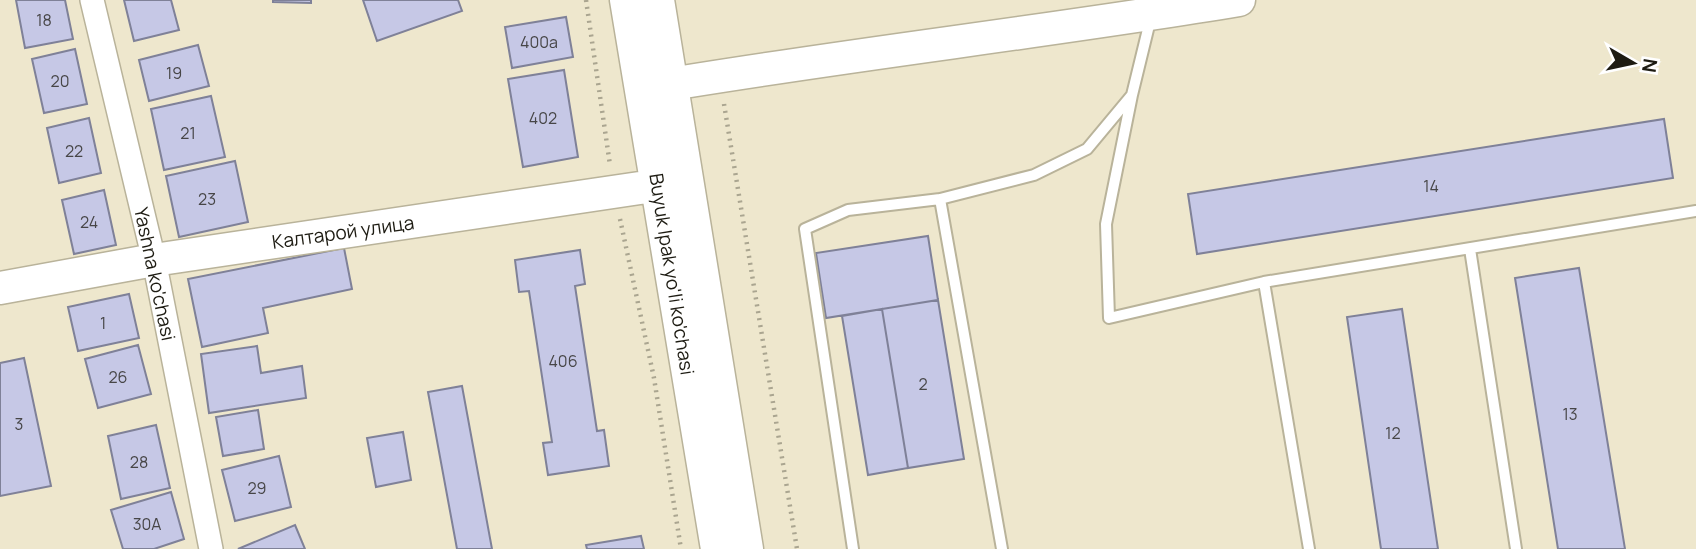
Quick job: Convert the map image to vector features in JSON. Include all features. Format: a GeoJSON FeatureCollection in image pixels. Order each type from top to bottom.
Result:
{"type":"FeatureCollection","features":[{"type":"Feature","properties":{"kind":"street","name":"Yashna ko'chasi"},"geometry":{"type":"LineString","coordinates":[[92,0],[154,260],[211,549]]}},
{"type":"Feature","properties":{"kind":"street","name":"Buyuk Ipak yo'li ko'chasi"},"geometry":{"type":"LineString","coordinates":[[626,0],[656,87],[672,183],[747,549]]}},
{"type":"Feature","properties":{"kind":"street","name":"Buyuk Ipak yo'li ko'chasi"},"geometry":{"type":"LineString","coordinates":[[656,87],[658,0]]}},
{"type":"Feature","properties":{"kind":"street"},"geometry":{"type":"LineString","coordinates":[[656,87],[1239,0]]}},
{"type":"Feature","properties":{"kind":"street","name":"Калтарой улица"},"geometry":{"type":"LineString","coordinates":[[0,288],[154,260],[672,183]]}},
{"type":"Feature","properties":{"kind":"street","name":"Buyuk Ipak yo'li ko'chasi"},"geometry":{"type":"LineString","coordinates":[[672,183],[717,549]]}},
{"type":"Feature","properties":{"kind":"lane"},"geometry":{"type":"LineString","coordinates":[[1151,15],[1106,224],[1109,318],[1264,282],[1696,211]]}},
{"type":"Feature","properties":{"kind":"lane"},"geometry":{"type":"LineString","coordinates":[[853,549],[805,229],[848,211],[940,199],[1034,176],[1087,149],[1132,95]]}},
{"type":"Feature","properties":{"kind":"lane"},"geometry":{"type":"LineString","coordinates":[[940,199],[1002,549]]}},
{"type":"Feature","properties":{"kind":"lane"},"geometry":{"type":"LineString","coordinates":[[1471,248],[1516,549]]}},
{"type":"Feature","properties":{"kind":"lane"},"geometry":{"type":"LineString","coordinates":[[1264,282],[1309,549]]}},
{"type":"Feature","properties":{"kind":"path"},"geometry":{"type":"LineString","coordinates":[[586,0],[614,193],[654,378],[681,549]]}},
{"type":"Feature","properties":{"kind":"path"},"geometry":{"type":"LineString","coordinates":[[720,76],[797,549]]}},
{"type":"Feature","properties":{"kind":"building"},"geometry":{"type":"Polygon","coordinates":[[[16,0],[65,0],[73,39],[25,48],[16,0]]]}},
{"type":"Feature","properties":{"kind":"building"},"geometry":{"type":"Polygon","coordinates":[[[124,0],[171,0],[179,30],[134,41],[124,0]]]}},
{"type":"Feature","properties":{"kind":"building"},"geometry":{"type":"Polygon","coordinates":[[[311,0],[311,3],[273,2],[311,0]]]}},
{"type":"Feature","properties":{"kind":"building"},"geometry":{"type":"Polygon","coordinates":[[[363,0],[458,0],[462,11],[377,41],[363,0]]]}},
{"type":"Feature","properties":{"kind":"building"},"geometry":{"type":"Polygon","coordinates":[[[566,17],[573,57],[512,68],[505,27],[566,17]]]}},
{"type":"Feature","properties":{"kind":"building"},"geometry":{"type":"Polygon","coordinates":[[[198,45],[209,86],[149,101],[139,60],[198,45]]]}},
{"type":"Feature","properties":{"kind":"building"},"geometry":{"type":"Polygon","coordinates":[[[75,49],[87,104],[44,113],[32,59],[75,49]]]}},
{"type":"Feature","properties":{"kind":"building"},"geometry":{"type":"Polygon","coordinates":[[[564,70],[578,157],[523,167],[508,79],[564,70]]]}},
{"type":"Feature","properties":{"kind":"building"},"geometry":{"type":"Polygon","coordinates":[[[211,96],[225,157],[164,170],[151,109],[211,96]]]}},
{"type":"Feature","properties":{"kind":"building"},"geometry":{"type":"Polygon","coordinates":[[[89,118],[101,173],[59,183],[47,128],[89,118]]]}},
{"type":"Feature","properties":{"kind":"building"},"geometry":{"type":"Polygon","coordinates":[[[1664,119],[1673,178],[1197,254],[1188,194],[1664,119]]]}},
{"type":"Feature","properties":{"kind":"building"},"geometry":{"type":"Polygon","coordinates":[[[235,161],[248,222],[179,237],[166,176],[235,161]]]}},
{"type":"Feature","properties":{"kind":"building"},"geometry":{"type":"Polygon","coordinates":[[[104,190],[116,245],[74,254],[62,200],[104,190]]]}},
{"type":"Feature","properties":{"kind":"building"},"geometry":{"type":"Polygon","coordinates":[[[928,236],[938,300],[826,318],[816,253],[928,236]]]}},
{"type":"Feature","properties":{"kind":"building"},"geometry":{"type":"Polygon","coordinates":[[[344,248],[352,289],[263,308],[268,333],[202,347],[188,279],[344,248]]]}},
{"type":"Feature","properties":{"kind":"building"},"geometry":{"type":"Polygon","coordinates":[[[580,250],[585,284],[575,286],[597,431],[604,430],[609,466],[548,475],[543,443],[552,442],[529,291],[519,292],[515,260],[580,250]]]}},
{"type":"Feature","properties":{"kind":"building"},"geometry":{"type":"Polygon","coordinates":[[[1579,268],[1625,549],[1558,549],[1515,278],[1579,268]]]}},
{"type":"Feature","properties":{"kind":"building"},"geometry":{"type":"Polygon","coordinates":[[[129,294],[139,338],[78,351],[68,307],[129,294]]]}},
{"type":"Feature","properties":{"kind":"building"},"geometry":{"type":"Polygon","coordinates":[[[938,300],[964,459],[908,468],[882,309],[938,300]]]}},
{"type":"Feature","properties":{"kind":"building"},"geometry":{"type":"Polygon","coordinates":[[[882,309],[908,468],[868,475],[842,316],[882,309]]]}},
{"type":"Feature","properties":{"kind":"building"},"geometry":{"type":"Polygon","coordinates":[[[1402,309],[1438,549],[1381,549],[1347,317],[1402,309]]]}},
{"type":"Feature","properties":{"kind":"building"},"geometry":{"type":"Polygon","coordinates":[[[138,345],[151,394],[98,408],[85,359],[138,345]]]}},
{"type":"Feature","properties":{"kind":"building"},"geometry":{"type":"Polygon","coordinates":[[[257,346],[261,373],[302,366],[306,398],[209,413],[201,354],[257,346]]]}},
{"type":"Feature","properties":{"kind":"building"},"geometry":{"type":"Polygon","coordinates":[[[24,358],[51,486],[0,496],[0,363],[24,358]]]}},
{"type":"Feature","properties":{"kind":"building"},"geometry":{"type":"Polygon","coordinates":[[[462,386],[492,549],[457,549],[428,392],[462,386]]]}},
{"type":"Feature","properties":{"kind":"building"},"geometry":{"type":"Polygon","coordinates":[[[258,410],[264,449],[223,456],[216,417],[258,410]]]}},
{"type":"Feature","properties":{"kind":"building"},"geometry":{"type":"Polygon","coordinates":[[[156,425],[170,488],[121,499],[108,436],[156,425]]]}},
{"type":"Feature","properties":{"kind":"building"},"geometry":{"type":"Polygon","coordinates":[[[403,432],[411,480],[376,487],[367,438],[403,432]]]}},
{"type":"Feature","properties":{"kind":"building"},"geometry":{"type":"Polygon","coordinates":[[[279,456],[291,507],[235,521],[222,470],[279,456]]]}},
{"type":"Feature","properties":{"kind":"building"},"geometry":{"type":"Polygon","coordinates":[[[171,492],[184,539],[154,549],[123,549],[111,510],[171,492]]]}},
{"type":"Feature","properties":{"kind":"building"},"geometry":{"type":"Polygon","coordinates":[[[295,525],[305,549],[238,549],[295,525]]]}},
{"type":"Feature","properties":{"kind":"building"},"geometry":{"type":"Polygon","coordinates":[[[641,536],[644,549],[587,549],[586,545],[641,536]]]}}]}
